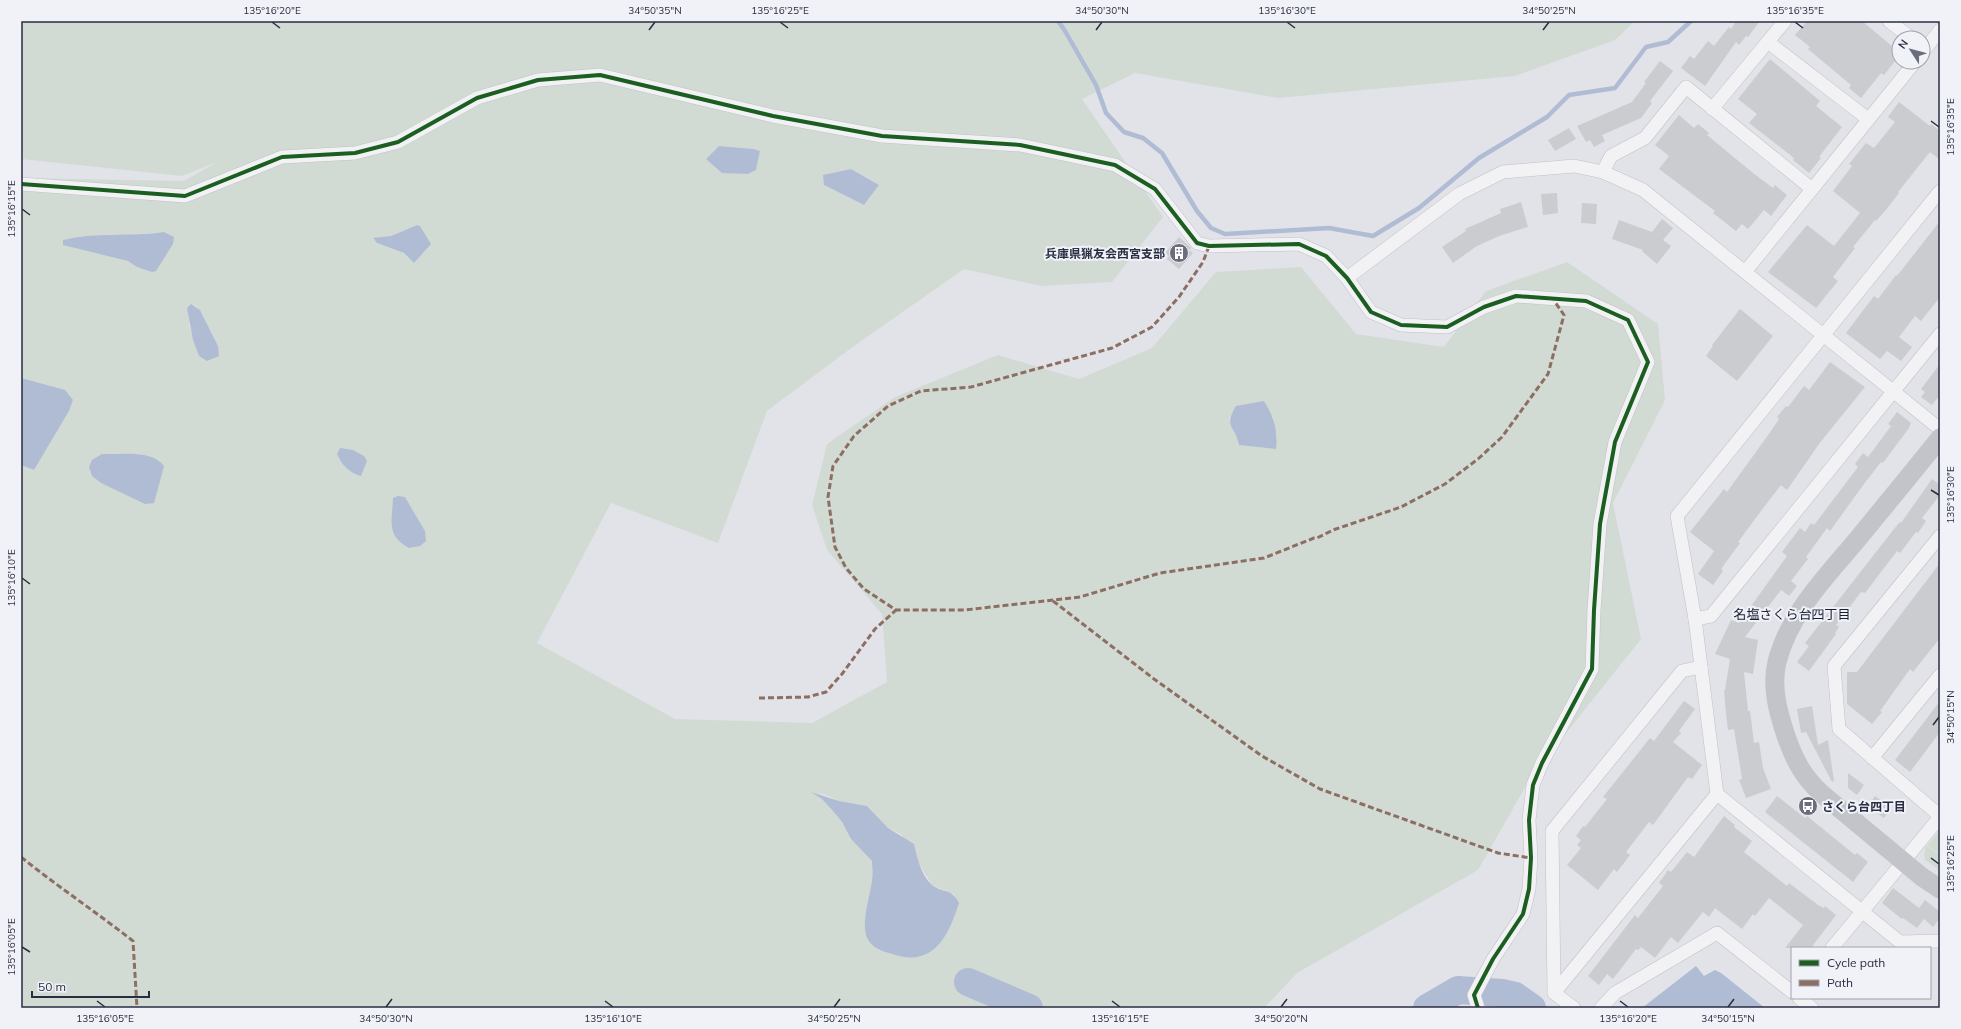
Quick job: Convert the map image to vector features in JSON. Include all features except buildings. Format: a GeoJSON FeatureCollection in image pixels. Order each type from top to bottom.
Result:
{"type":"FeatureCollection","features":[{"type":"Feature","properties":{"kind":"street"},"geometry":{"type":"LineString","coordinates":[[1712,109],[1785,21]]}},
{"type":"Feature","properties":{"kind":"street"},"geometry":{"type":"LineString","coordinates":[[1888,21],[1900,30]]}},
{"type":"Feature","properties":{"kind":"street"},"geometry":{"type":"LineString","coordinates":[[1931,41],[1940,30]]}},
{"type":"Feature","properties":{"kind":"street"},"geometry":{"type":"LineString","coordinates":[[1768,42],[1868,119]]}},
{"type":"Feature","properties":{"kind":"street"},"geometry":{"type":"LineString","coordinates":[[1745,272],[1908,70]]}},
{"type":"Feature","properties":{"kind":"street"},"geometry":{"type":"LineString","coordinates":[[21,184],[185,196],[282,157],[355,153],[398,142],[477,98],[538,80],[600,75],[773,116],[882,136],[1020,145],[1115,166],[1155,189],[1196,243],[1209,246],[1299,244],[1326,256],[1347,278],[1371,312],[1401,325],[1447,327],[1484,307],[1516,296],[1586,301],[1628,320],[1648,362],[1615,442],[1600,524],[1594,610],[1592,669],[1542,763],[1533,785],[1529,820],[1531,858],[1529,888],[1523,914],[1493,959],[1474,995],[1478,1008]]}},
{"type":"Feature","properties":{"kind":"street"},"geometry":{"type":"LineString","coordinates":[[1603,172],[1611,156],[1645,138],[1686,88],[1812,189]]}},
{"type":"Feature","properties":{"kind":"street"},"geometry":{"type":"LineString","coordinates":[[1347,278],[1459,194],[1503,172],[1574,166],[1603,172],[1643,190],[1940,429]]}},
{"type":"Feature","properties":{"kind":"street"},"geometry":{"type":"LineString","coordinates":[[1940,191],[1677,516],[1695,619],[1717,794],[1900,942],[1940,941]]}},
{"type":"Feature","properties":{"kind":"street"},"geometry":{"type":"LineString","coordinates":[[1695,619],[1711,616],[1892,391],[1940,334]]}},
{"type":"Feature","properties":{"kind":"street"},"geometry":{"type":"LineString","coordinates":[[1940,438],[1797,614],[1786,636],[1777,663],[1775,686],[1778,711],[1799,768],[1818,791],[1904,862],[1940,889]]}},
{"type":"Feature","properties":{"kind":"street"},"geometry":{"type":"LineString","coordinates":[[1833,947],[1940,817],[1839,729],[1834,666],[1940,536]]}},
{"type":"Feature","properties":{"kind":"street"},"geometry":{"type":"LineString","coordinates":[[1554,993],[1552,831],[1682,671],[1701,667]]}},
{"type":"Feature","properties":{"kind":"street"},"geometry":{"type":"LineString","coordinates":[[1872,758],[1940,675]]}},
{"type":"Feature","properties":{"kind":"street"},"geometry":{"type":"LineString","coordinates":[[1554,993],[1717,794]]}},
{"type":"Feature","properties":{"kind":"street"},"geometry":{"type":"LineString","coordinates":[[1600,1008],[1615,992],[1717,933],[1791,991]]}},
{"type":"Feature","properties":{"kind":"street"},"geometry":{"type":"LineString","coordinates":[[1554,993],[1574,1008]]}},
{"type":"Feature","properties":{"kind":"street"},"geometry":{"type":"LineString","coordinates":[[1800,999],[1812,1008]]}},
{"type":"Feature","properties":{"kind":"shaded area"},"geometry":{"type":"Polygon","coordinates":[[[21,21],[1635,21],[1615,40],[1515,76],[1278,98],[1135,73],[1082,99],[1163,217],[1112,282],[1041,286],[964,269],[854,346],[767,411],[718,543],[611,503],[537,643],[675,719],[812,723],[887,682],[882,614],[827,550],[812,505],[827,444],[895,397],[998,355],[1079,379],[1152,348],[1216,272],[1301,267],[1356,334],[1444,347],[1486,291],[1567,262],[1658,324],[1665,400],[1613,503],[1641,639],[1531,777],[1478,870],[1297,973],[1264,1008],[21,1008],[21,465],[34,470],[69,411],[73,400],[21,378],[21,178],[184,181],[217,162],[182,176],[21,159],[21,21]],[[719,146],[706,159],[714,165],[748,174],[756,170],[760,151],[754,149],[719,146]],[[851,169],[824,175],[824,185],[864,205],[879,185],[851,169]],[[417,225],[391,236],[373,239],[377,243],[404,253],[414,263],[417,225]],[[164,232],[63,240],[63,244],[128,261],[137,267],[164,232]],[[193,304],[189,325],[199,356],[218,346],[200,310],[193,304]],[[1273,416],[1229,417],[1239,445],[1277,437],[1273,416]],[[102,454],[160,461],[141,454],[102,454]],[[405,497],[393,498],[425,531],[405,497]],[[813,793],[822,799],[842,822],[851,839],[872,861],[872,879],[865,924],[867,937],[872,945],[880,950],[955,895],[932,885],[901,834],[888,828],[867,806],[839,801],[826,795],[813,793]]]}},
{"type":"Feature","properties":{"kind":"shaded area"},"geometry":{"type":"Polygon","coordinates":[[[1940,830],[1940,854],[1927,846],[1940,830]]]}},
{"type":"Feature","properties":{"kind":"shaded area"},"geometry":{"type":"Polygon","coordinates":[[[1926,846],[1940,855],[1940,871],[1925,860],[1924,854],[1926,846]]]}},
{"type":"Feature","properties":{"kind":"water"},"geometry":{"type":"Polygon","coordinates":[[[719,146],[754,149],[760,151],[756,170],[748,174],[722,173],[706,159],[719,146]]]}},
{"type":"Feature","properties":{"kind":"water"},"geometry":{"type":"Polygon","coordinates":[[[851,169],[879,185],[864,205],[824,185],[823,175],[851,169]]]}},
{"type":"Feature","properties":{"kind":"water"},"geometry":{"type":"Polygon","coordinates":[[[417,225],[420,226],[431,244],[414,263],[404,253],[377,243],[373,238],[391,236],[417,225]]]}},
{"type":"Feature","properties":{"kind":"water"},"geometry":{"type":"Polygon","coordinates":[[[164,232],[174,237],[173,244],[156,271],[152,272],[137,267],[128,261],[63,245],[63,240],[88,236],[164,232]]]}},
{"type":"Feature","properties":{"kind":"water"},"geometry":{"type":"Polygon","coordinates":[[[191,304],[200,310],[218,346],[219,356],[207,361],[199,356],[193,340],[187,308],[191,304]]]}},
{"type":"Feature","properties":{"kind":"water"},"geometry":{"type":"Polygon","coordinates":[[[21,378],[65,390],[73,400],[69,411],[34,470],[21,465],[21,378]]]}},
{"type":"Feature","properties":{"kind":"water"},"geometry":{"type":"Polygon","coordinates":[[[1264,401],[1274,424],[1276,449],[1239,445],[1230,423],[1232,413],[1236,406],[1264,401]]]}},
{"type":"Feature","properties":{"kind":"water"},"geometry":{"type":"Polygon","coordinates":[[[340,448],[353,450],[364,456],[367,461],[361,476],[349,471],[341,462],[337,454],[340,448]]]}},
{"type":"Feature","properties":{"kind":"water"},"geometry":{"type":"Polygon","coordinates":[[[102,454],[144,455],[159,461],[164,466],[154,503],[145,504],[101,483],[92,476],[89,467],[92,460],[102,454]]]}},
{"type":"Feature","properties":{"kind":"water"},"geometry":{"type":"Polygon","coordinates":[[[398,496],[405,497],[425,531],[426,541],[420,546],[409,548],[397,538],[394,533],[392,528],[393,498],[398,496]]]}},
{"type":"Feature","properties":{"kind":"water"},"geometry":{"type":"Polygon","coordinates":[[[811,792],[839,801],[867,806],[888,828],[914,844],[920,866],[931,884],[950,893],[956,898],[959,903],[950,927],[944,938],[928,953],[918,957],[906,957],[892,954],[874,947],[869,941],[865,932],[865,925],[866,909],[872,878],[872,861],[851,839],[842,822],[833,811],[822,799],[811,792]]]}},
{"type":"Feature","properties":{"kind":"water"},"geometry":{"type":"Polygon","coordinates":[[[1696,966],[1704,976],[1715,970],[1721,973],[1765,1008],[1642,1008],[1696,966]]]}},
{"type":"Feature","properties":{"kind":"waterway"},"geometry":{"type":"LineString","coordinates":[[1058,21],[1096,85],[1106,113],[1124,132],[1143,138],[1162,153],[1197,211],[1211,228],[1225,234],[1329,228],[1373,236],[1419,208],[1479,158],[1547,117],[1569,95],[1615,88],[1646,47],[1668,42],[1691,21]]}},
{"type":"Feature","properties":{"kind":"waterway"},"geometry":{"type":"LineString","coordinates":[[968,982],[1029,1008]]}},
{"type":"Feature","properties":{"kind":"waterway"},"geometry":{"type":"LineString","coordinates":[[1427,1008],[1458,990],[1502,993],[1515,996],[1532,1008]]}},
{"type":"Feature","properties":{"kind":"marked path"},"geometry":{"type":"LineString","coordinates":[[1209,246],[1203,262],[1179,297],[1152,327],[1112,348],[971,387],[921,391],[888,406],[854,436],[833,466],[828,497],[835,547],[846,568],[864,589],[896,610],[965,610],[1080,597],[1160,573],[1264,558],[1317,538],[1333,530],[1401,507],[1445,484],[1478,459],[1502,437],[1548,374],[1564,315],[1553,299]]}},
{"type":"Feature","properties":{"kind":"marked path"},"geometry":{"type":"LineString","coordinates":[[1053,601],[1154,679],[1262,756],[1320,789],[1498,853],[1531,858]]}},
{"type":"Feature","properties":{"kind":"marked path"},"geometry":{"type":"LineString","coordinates":[[759,698],[808,697],[826,692],[842,674],[875,629],[896,610]]}},
{"type":"Feature","properties":{"kind":"marked path"},"geometry":{"type":"LineString","coordinates":[[21,857],[133,941],[137,1008]]}},
{"type":"Feature","properties":{"kind":"cycle path"},"geometry":{"type":"LineString","coordinates":[[21,184],[185,196],[282,157],[355,153],[398,142],[477,98],[538,80],[600,75],[773,116],[882,136],[1020,145],[1115,165],[1155,189],[1197,243],[1209,246],[1299,244],[1326,256],[1347,278],[1371,312],[1401,325],[1447,327],[1484,307],[1516,296],[1586,301],[1628,320],[1648,362],[1615,442],[1600,524],[1594,610],[1592,669],[1542,763],[1533,785],[1529,820],[1531,858],[1529,889],[1523,914],[1493,959],[1474,995],[1478,1008]]}},
{"type":"Feature","properties":{"kind":"place","name":"兵庫県猟友会西宮支部"},"geometry":{"type":"Point","coordinates":[1179,253]}},
{"type":"Feature","properties":{"kind":"place","name":"さくら台四丁目"},"geometry":{"type":"Point","coordinates":[1808,806]}},
{"type":"Feature","properties":{"kind":"district","name":"名塩さくら台四丁目"},"geometry":{"type":"Point","coordinates":[1792,614]}}]}
